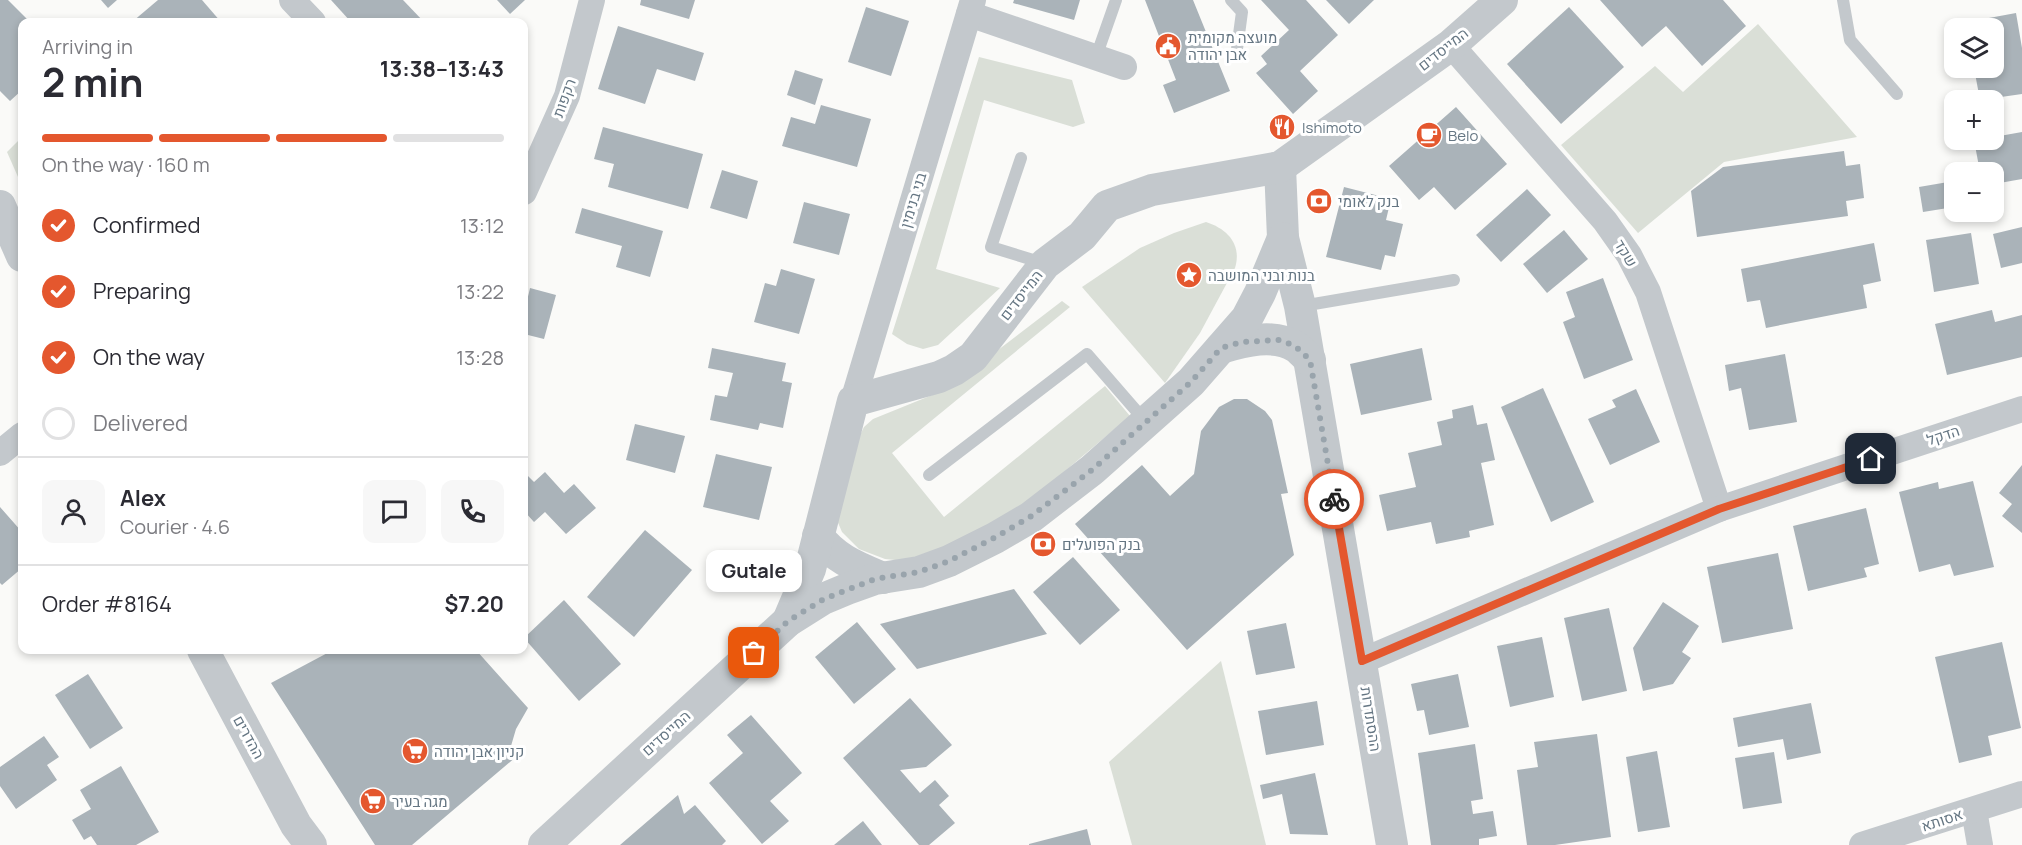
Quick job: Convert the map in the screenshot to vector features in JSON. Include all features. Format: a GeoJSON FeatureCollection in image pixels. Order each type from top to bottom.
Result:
{"type":"FeatureCollection","features":[{"type":"Feature","properties":{"kind":"street"},"geometry":{"type":"LineString","coordinates":[[292,0],[309,18]]}},
{"type":"Feature","properties":{"kind":"street","name":"רקפות"},"geometry":{"type":"LineString","coordinates":[[528,183],[567,96],[592,0]]}},
{"type":"Feature","properties":{"kind":"street","name":"המייסדים"},"geometry":{"type":"LineString","coordinates":[[788,621],[810,569],[853,401],[939,377],[973,357],[1045,264],[1082,236],[1107,206],[1152,190],[1280,167],[1452,45],[1502,0]]}},
{"type":"Feature","properties":{"kind":"street"},"geometry":{"type":"LineString","coordinates":[[971,7],[1124,67]]}},
{"type":"Feature","properties":{"kind":"street","name":"בני בנימין"},"geometry":{"type":"LineString","coordinates":[[853,401],[971,7]]}},
{"type":"Feature","properties":{"kind":"street","name":"שקד"},"geometry":{"type":"LineString","coordinates":[[1452,45],[1605,221],[1629,255],[1648,292],[1719,509]]}},
{"type":"Feature","properties":{"kind":"street","name":"ההסתדרות"},"geometry":{"type":"LineString","coordinates":[[1280,167],[1283,238],[1300,306],[1310,360],[1392,845]]}},
{"type":"Feature","properties":{"kind":"street"},"geometry":{"type":"LineString","coordinates":[[0,206],[18,247]]}},
{"type":"Feature","properties":{"kind":"street","name":"המייסדים"},"geometry":{"type":"LineString","coordinates":[[544,845],[788,621],[824,599],[847,589],[883,578],[919,572],[949,561],[1030,517],[1092,470],[1191,382],[1247,318],[1283,238]]}},
{"type":"Feature","properties":{"kind":"street"},"geometry":{"type":"LineString","coordinates":[[1221,348],[1242,342],[1279,340],[1295,346],[1310,360]]}},
{"type":"Feature","properties":{"kind":"street","name":"הדקל"},"geometry":{"type":"LineString","coordinates":[[1362,661],[1719,509],[2022,409]]}},
{"type":"Feature","properties":{"kind":"street"},"geometry":{"type":"LineString","coordinates":[[0,453],[18,438]]}},
{"type":"Feature","properties":{"kind":"street"},"geometry":{"type":"LineString","coordinates":[[818,536],[826,547],[840,559],[883,578]]}},
{"type":"Feature","properties":{"kind":"street","name":"ההדרים"},"geometry":{"type":"LineString","coordinates":[[205,654],[303,838]]}},
{"type":"Feature","properties":{"kind":"street","name":"אסותא"},"geometry":{"type":"LineString","coordinates":[[1862,845],[2022,794]]}},
{"type":"Feature","properties":{"kind":"street"},"geometry":{"type":"LineString","coordinates":[[1974,810],[1980,845]]}},
{"type":"Feature","properties":{"kind":"lane"},"geometry":{"type":"LineString","coordinates":[[1096,57],[1116,0]]}},
{"type":"Feature","properties":{"kind":"lane"},"geometry":{"type":"LineString","coordinates":[[1231,0],[1242,12],[1237,49]]}},
{"type":"Feature","properties":{"kind":"lane"},"geometry":{"type":"LineString","coordinates":[[1843,0],[1850,40],[1897,94]]}},
{"type":"Feature","properties":{"kind":"lane"},"geometry":{"type":"LineString","coordinates":[[1020,158],[991,247],[1045,264]]}},
{"type":"Feature","properties":{"kind":"lane"},"geometry":{"type":"LineString","coordinates":[[1300,306],[1454,279]]}},
{"type":"Feature","properties":{"kind":"lane"},"geometry":{"type":"LineString","coordinates":[[929,475],[1087,354],[1146,422]]}},
{"type":"Feature","properties":{"kind":"shaded area"},"geometry":{"type":"Polygon","coordinates":[[[1758,24],[1857,137],[1724,162],[1638,233],[1561,145],[1655,66],[1683,92],[1758,24]]]}},
{"type":"Feature","properties":{"kind":"shaded area"},"geometry":{"type":"Polygon","coordinates":[[[979,57],[1072,80],[1085,123],[1073,127],[984,100],[936,269],[1000,288],[938,345],[923,349],[907,344],[892,334],[979,57]]]}},
{"type":"Feature","properties":{"kind":"shaded area"},"geometry":{"type":"Polygon","coordinates":[[[18,141],[18,177],[7,152],[18,141]]]}},
{"type":"Feature","properties":{"kind":"shaded area"},"geometry":{"type":"Polygon","coordinates":[[[1206,222],[1221,229],[1235,245],[1237,260],[1235,268],[1200,333],[1165,383],[1082,287],[1140,248],[1206,222]]]}},
{"type":"Feature","properties":{"kind":"shaded area"},"geometry":{"type":"Polygon","coordinates":[[[1062,301],[1070,307],[892,453],[944,517],[1105,386],[1130,416],[1032,499],[938,555],[905,561],[885,559],[859,549],[842,532],[836,518],[858,439],[864,427],[873,419],[947,389],[1062,301]]]}},
{"type":"Feature","properties":{"kind":"shaded area"},"geometry":{"type":"Polygon","coordinates":[[[1221,661],[1266,845],[1132,845],[1109,762],[1221,661]]]}},
{"type":"Feature","properties":{"kind":"building"},"geometry":{"type":"Polygon","coordinates":[[[0,0],[8,0],[26,18],[18,18],[18,94],[10,101],[0,91],[0,0]]]}},
{"type":"Feature","properties":{"kind":"building"},"geometry":{"type":"Polygon","coordinates":[[[101,0],[117,0],[108,8],[101,0]]]}},
{"type":"Feature","properties":{"kind":"building"},"geometry":{"type":"Polygon","coordinates":[[[158,0],[202,0],[218,18],[137,18],[158,0]]]}},
{"type":"Feature","properties":{"kind":"building"},"geometry":{"type":"Polygon","coordinates":[[[331,0],[403,0],[420,18],[347,18],[331,0]]]}},
{"type":"Feature","properties":{"kind":"building"},"geometry":{"type":"Polygon","coordinates":[[[497,0],[525,0],[510,14],[497,0]]]}},
{"type":"Feature","properties":{"kind":"building"},"geometry":{"type":"Polygon","coordinates":[[[641,0],[695,0],[689,19],[640,5],[641,0]]]}},
{"type":"Feature","properties":{"kind":"building"},"geometry":{"type":"Polygon","coordinates":[[[1014,0],[1080,0],[1074,20],[1013,3],[1014,0]]]}},
{"type":"Feature","properties":{"kind":"building"},"geometry":{"type":"Polygon","coordinates":[[[1145,0],[1193,0],[1230,91],[1174,113],[1163,85],[1176,80],[1145,0]]]}},
{"type":"Feature","properties":{"kind":"building"},"geometry":{"type":"Polygon","coordinates":[[[1261,0],[1306,0],[1338,35],[1300,71],[1318,91],[1293,114],[1256,73],[1267,64],[1261,56],[1289,30],[1261,0]]]}},
{"type":"Feature","properties":{"kind":"building"},"geometry":{"type":"Polygon","coordinates":[[[1326,0],[1374,0],[1349,24],[1326,0]]]}},
{"type":"Feature","properties":{"kind":"building"},"geometry":{"type":"Polygon","coordinates":[[[1600,0],[1723,0],[1746,26],[1702,66],[1666,26],[1642,47],[1600,0]]]}},
{"type":"Feature","properties":{"kind":"building"},"geometry":{"type":"Polygon","coordinates":[[[866,7],[909,21],[891,76],[848,62],[866,7]]]}},
{"type":"Feature","properties":{"kind":"building"},"geometry":{"type":"Polygon","coordinates":[[[1569,7],[1624,67],[1561,124],[1507,64],[1569,7]]]}},
{"type":"Feature","properties":{"kind":"building"},"geometry":{"type":"Polygon","coordinates":[[[2016,13],[2022,48],[2022,94],[2004,97],[2004,90],[1978,90],[1976,78],[2004,78],[2004,18],[1989,18],[2016,13]]]}},
{"type":"Feature","properties":{"kind":"building"},"geometry":{"type":"Polygon","coordinates":[[[618,26],[704,53],[695,81],[657,69],[645,104],[598,89],[618,26]]]}},
{"type":"Feature","properties":{"kind":"building"},"geometry":{"type":"Polygon","coordinates":[[[795,70],[823,79],[815,105],[787,95],[795,70]]]}},
{"type":"Feature","properties":{"kind":"building"},"geometry":{"type":"Polygon","coordinates":[[[821,105],[871,119],[857,167],[782,146],[791,117],[815,124],[821,105]]]}},
{"type":"Feature","properties":{"kind":"building"},"geometry":{"type":"Polygon","coordinates":[[[1456,107],[1507,164],[1455,210],[1434,187],[1419,200],[1389,166],[1456,107]]]}},
{"type":"Feature","properties":{"kind":"building"},"geometry":{"type":"Polygon","coordinates":[[[603,127],[703,154],[688,209],[608,187],[614,164],[594,159],[603,127]]]}},
{"type":"Feature","properties":{"kind":"building"},"geometry":{"type":"Polygon","coordinates":[[[2022,132],[2022,179],[2004,182],[2004,162],[1978,162],[1976,150],[2004,150],[2004,135],[2022,132]]]}},
{"type":"Feature","properties":{"kind":"building"},"geometry":{"type":"Polygon","coordinates":[[[1844,151],[1846,166],[1860,164],[1864,198],[1846,201],[1848,216],[1697,237],[1691,191],[1723,167],[1844,151]]]}},
{"type":"Feature","properties":{"kind":"building"},"geometry":{"type":"Polygon","coordinates":[[[722,170],[758,181],[747,219],[710,208],[722,170]]]}},
{"type":"Feature","properties":{"kind":"building"},"geometry":{"type":"Polygon","coordinates":[[[1944,183],[1944,209],[1923,212],[1919,187],[1944,183]]]}},
{"type":"Feature","properties":{"kind":"building"},"geometry":{"type":"Polygon","coordinates":[[[1344,187],[1391,199],[1386,220],[1403,224],[1395,257],[1385,255],[1381,270],[1326,257],[1344,187]]]}},
{"type":"Feature","properties":{"kind":"building"},"geometry":{"type":"Polygon","coordinates":[[[1527,189],[1551,215],[1501,262],[1476,235],[1527,189]]]}},
{"type":"Feature","properties":{"kind":"building"},"geometry":{"type":"Polygon","coordinates":[[[804,202],[850,214],[839,255],[793,243],[804,202]]]}},
{"type":"Feature","properties":{"kind":"building"},"geometry":{"type":"Polygon","coordinates":[[[582,208],[663,231],[650,277],[616,267],[622,246],[575,233],[582,208]]]}},
{"type":"Feature","properties":{"kind":"building"},"geometry":{"type":"Polygon","coordinates":[[[2022,227],[2022,263],[2001,268],[1993,234],[2022,227]]]}},
{"type":"Feature","properties":{"kind":"building"},"geometry":{"type":"Polygon","coordinates":[[[1564,230],[1588,259],[1547,293],[1523,264],[1564,230]]]}},
{"type":"Feature","properties":{"kind":"building"},"geometry":{"type":"Polygon","coordinates":[[[1971,233],[1979,284],[1934,292],[1926,240],[1971,233]]]}},
{"type":"Feature","properties":{"kind":"building"},"geometry":{"type":"Polygon","coordinates":[[[1874,243],[1881,281],[1863,285],[1867,308],[1766,328],[1760,300],[1747,302],[1741,269],[1874,243]]]}},
{"type":"Feature","properties":{"kind":"building"},"geometry":{"type":"Polygon","coordinates":[[[781,269],[815,279],[799,334],[754,322],[765,283],[776,286],[781,269]]]}},
{"type":"Feature","properties":{"kind":"building"},"geometry":{"type":"Polygon","coordinates":[[[1603,278],[1633,360],[1584,379],[1563,322],[1575,317],[1566,292],[1603,278]]]}},
{"type":"Feature","properties":{"kind":"building"},"geometry":{"type":"Polygon","coordinates":[[[530,288],[556,295],[544,339],[528,335],[530,288]]]}},
{"type":"Feature","properties":{"kind":"building"},"geometry":{"type":"Polygon","coordinates":[[[1992,310],[1995,322],[2022,315],[2022,357],[1947,375],[1935,324],[1992,310]]]}},
{"type":"Feature","properties":{"kind":"building"},"geometry":{"type":"Polygon","coordinates":[[[712,348],[786,363],[782,381],[792,383],[783,428],[760,423],[758,430],[710,420],[715,395],[727,397],[733,373],[708,368],[712,348]]]}},
{"type":"Feature","properties":{"kind":"building"},"geometry":{"type":"Polygon","coordinates":[[[1422,348],[1432,400],[1361,415],[1350,364],[1422,348]]]}},
{"type":"Feature","properties":{"kind":"building"},"geometry":{"type":"Polygon","coordinates":[[[1785,354],[1797,422],[1749,430],[1741,388],[1729,391],[1725,365],[1785,354]]]}},
{"type":"Feature","properties":{"kind":"building"},"geometry":{"type":"Polygon","coordinates":[[[1543,388],[1594,502],[1551,522],[1501,407],[1543,388]]]}},
{"type":"Feature","properties":{"kind":"building"},"geometry":{"type":"Polygon","coordinates":[[[1636,389],[1660,442],[1610,465],[1588,419],[1616,407],[1612,400],[1636,389]]]}},
{"type":"Feature","properties":{"kind":"building"},"geometry":{"type":"Polygon","coordinates":[[[1234,399],[1247,399],[1265,411],[1272,420],[1288,493],[1281,494],[1294,555],[1187,650],[1075,524],[1142,465],[1170,496],[1194,474],[1201,431],[1219,407],[1234,399]]]}},
{"type":"Feature","properties":{"kind":"building"},"geometry":{"type":"Polygon","coordinates":[[[1473,405],[1477,425],[1487,423],[1495,460],[1481,463],[1494,525],[1469,531],[1470,537],[1436,544],[1431,522],[1387,531],[1379,495],[1416,487],[1408,453],[1442,445],[1437,422],[1453,418],[1452,410],[1473,405]]]}},
{"type":"Feature","properties":{"kind":"building"},"geometry":{"type":"Polygon","coordinates":[[[635,424],[685,436],[675,473],[626,460],[635,424]]]}},
{"type":"Feature","properties":{"kind":"building"},"geometry":{"type":"Polygon","coordinates":[[[716,454],[772,467],[759,520],[703,507],[716,454]]]}},
{"type":"Feature","properties":{"kind":"building"},"geometry":{"type":"Polygon","coordinates":[[[2022,465],[2022,533],[2002,516],[2012,504],[1999,493],[2022,465]]]}},
{"type":"Feature","properties":{"kind":"building"},"geometry":{"type":"Polygon","coordinates":[[[545,472],[564,493],[574,484],[596,508],[566,534],[545,512],[534,522],[528,515],[528,476],[534,482],[545,472]]]}},
{"type":"Feature","properties":{"kind":"building"},"geometry":{"type":"Polygon","coordinates":[[[1973,481],[1994,567],[1954,576],[1950,564],[1919,572],[1899,492],[1938,482],[1939,489],[1973,481]]]}},
{"type":"Feature","properties":{"kind":"building"},"geometry":{"type":"Polygon","coordinates":[[[0,507],[18,527],[18,571],[2,585],[0,583],[0,507]]]}},
{"type":"Feature","properties":{"kind":"building"},"geometry":{"type":"Polygon","coordinates":[[[1866,508],[1879,564],[1864,568],[1867,577],[1808,591],[1793,526],[1866,508]]]}},
{"type":"Feature","properties":{"kind":"building"},"geometry":{"type":"Polygon","coordinates":[[[645,530],[692,570],[634,637],[587,597],[645,530]]]}},
{"type":"Feature","properties":{"kind":"building"},"geometry":{"type":"Polygon","coordinates":[[[1778,553],[1793,629],[1722,643],[1707,567],[1778,553]]]}},
{"type":"Feature","properties":{"kind":"building"},"geometry":{"type":"Polygon","coordinates":[[[1073,557],[1120,610],[1080,645],[1033,592],[1073,557]]]}},
{"type":"Feature","properties":{"kind":"building"},"geometry":{"type":"Polygon","coordinates":[[[1014,589],[1047,634],[917,669],[880,624],[1014,589]]]}},
{"type":"Feature","properties":{"kind":"building"},"geometry":{"type":"Polygon","coordinates":[[[564,600],[621,664],[579,701],[528,643],[528,634],[564,600]]]}},
{"type":"Feature","properties":{"kind":"building"},"geometry":{"type":"Polygon","coordinates":[[[1663,602],[1699,626],[1682,652],[1691,658],[1673,684],[1643,691],[1633,648],[1663,602]]]}},
{"type":"Feature","properties":{"kind":"building"},"geometry":{"type":"Polygon","coordinates":[[[1609,608],[1627,691],[1582,701],[1564,618],[1609,608]]]}},
{"type":"Feature","properties":{"kind":"building"},"geometry":{"type":"Polygon","coordinates":[[[857,622],[896,669],[854,704],[815,657],[857,622]]]}},
{"type":"Feature","properties":{"kind":"building"},"geometry":{"type":"Polygon","coordinates":[[[1286,623],[1295,668],[1256,675],[1247,631],[1286,623]]]}},
{"type":"Feature","properties":{"kind":"building"},"geometry":{"type":"Polygon","coordinates":[[[1542,637],[1554,697],[1510,707],[1497,646],[1542,637]]]}},
{"type":"Feature","properties":{"kind":"building"},"geometry":{"type":"Polygon","coordinates":[[[2002,642],[2021,728],[1988,736],[1992,755],[1959,763],[1935,657],[2002,642]]]}},
{"type":"Feature","properties":{"kind":"building","name":"קניון אבן יהודה"},"geometry":{"type":"Polygon","coordinates":[[[325,654],[480,654],[528,708],[516,729],[511,746],[517,756],[412,845],[375,845],[271,683],[325,654]]]}},
{"type":"Feature","properties":{"kind":"building"},"geometry":{"type":"Polygon","coordinates":[[[88,674],[123,728],[90,749],[55,695],[88,674]]]}},
{"type":"Feature","properties":{"kind":"building"},"geometry":{"type":"Polygon","coordinates":[[[1458,674],[1469,727],[1429,735],[1424,710],[1417,711],[1411,684],[1458,674]]]}},
{"type":"Feature","properties":{"kind":"building"},"geometry":{"type":"Polygon","coordinates":[[[910,698],[952,745],[926,767],[900,770],[920,793],[935,780],[949,796],[939,805],[955,823],[929,845],[919,845],[843,758],[910,698]]]}},
{"type":"Feature","properties":{"kind":"building"},"geometry":{"type":"Polygon","coordinates":[[[1317,701],[1324,745],[1266,755],[1258,711],[1317,701]]]}},
{"type":"Feature","properties":{"kind":"building"},"geometry":{"type":"Polygon","coordinates":[[[1811,703],[1821,753],[1787,760],[1783,739],[1738,747],[1733,718],[1811,703]]]}},
{"type":"Feature","properties":{"kind":"building"},"geometry":{"type":"Polygon","coordinates":[[[751,715],[802,773],[770,801],[789,821],[762,844],[709,783],[743,753],[727,735],[751,715]]]}},
{"type":"Feature","properties":{"kind":"building"},"geometry":{"type":"Polygon","coordinates":[[[1597,734],[1611,837],[1555,845],[1527,845],[1517,770],[1538,767],[1534,742],[1597,734]]]}},
{"type":"Feature","properties":{"kind":"building"},"geometry":{"type":"Polygon","coordinates":[[[44,736],[59,757],[47,765],[57,780],[16,809],[0,786],[0,767],[44,736]]]}},
{"type":"Feature","properties":{"kind":"building"},"geometry":{"type":"Polygon","coordinates":[[[1475,744],[1483,799],[1471,801],[1473,814],[1493,811],[1497,836],[1479,839],[1479,845],[1431,845],[1418,753],[1475,744]]]}},
{"type":"Feature","properties":{"kind":"building"},"geometry":{"type":"Polygon","coordinates":[[[1657,751],[1670,827],[1638,832],[1626,757],[1657,751]]]}},
{"type":"Feature","properties":{"kind":"building"},"geometry":{"type":"Polygon","coordinates":[[[1774,752],[1782,803],[1743,809],[1735,758],[1774,752]]]}},
{"type":"Feature","properties":{"kind":"building"},"geometry":{"type":"Polygon","coordinates":[[[121,766],[159,832],[136,845],[97,845],[91,836],[84,840],[72,820],[91,809],[80,790],[121,766]]]}},
{"type":"Feature","properties":{"kind":"building"},"geometry":{"type":"Polygon","coordinates":[[[1315,773],[1328,835],[1290,834],[1282,794],[1263,799],[1260,785],[1315,773]]]}},
{"type":"Feature","properties":{"kind":"building"},"geometry":{"type":"Polygon","coordinates":[[[678,795],[684,814],[695,805],[726,841],[722,845],[620,845],[678,795]]]}},
{"type":"Feature","properties":{"kind":"building"},"geometry":{"type":"Polygon","coordinates":[[[863,821],[882,845],[834,845],[863,821]]]}},
{"type":"Feature","properties":{"kind":"building"},"geometry":{"type":"Polygon","coordinates":[[[1087,829],[1091,845],[1029,845],[1029,844],[1087,829]]]}},
{"type":"Feature","properties":{"kind":"way so far"},"geometry":{"type":"LineString","coordinates":[[754,653],[788,621],[824,599],[875,579],[919,572],[949,561],[1030,517],[1092,470],[1191,382],[1221,348],[1242,342],[1279,340],[1295,346],[1310,360],[1334,499]]}},
{"type":"Feature","properties":{"kind":"place","name":"מועצה מקומית אבן יהודה"},"geometry":{"type":"Point","coordinates":[1168,46]}},
{"type":"Feature","properties":{"kind":"place","name":"Ishimoto"},"geometry":{"type":"Point","coordinates":[1282,127]}},
{"type":"Feature","properties":{"kind":"place","name":"Belo"},"geometry":{"type":"Point","coordinates":[1429,135]}},
{"type":"Feature","properties":{"kind":"place","name":"בנק לאומי"},"geometry":{"type":"Point","coordinates":[1319,201]}},
{"type":"Feature","properties":{"kind":"place","name":"בנות ובני המושבה"},"geometry":{"type":"Point","coordinates":[1189,275]}},
{"type":"Feature","properties":{"kind":"place","name":"בנק הפועלים"},"geometry":{"type":"Point","coordinates":[1043,544]}},
{"type":"Feature","properties":{"kind":"place","name":"Gutale"},"geometry":{"type":"Point","coordinates":[754,653]}},
{"type":"Feature","properties":{"kind":"place","name":"קניון אבן יהודה"},"geometry":{"type":"Point","coordinates":[415,751]}},
{"type":"Feature","properties":{"kind":"place","name":"מגה בעיר"},"geometry":{"type":"Point","coordinates":[373,801]}},
{"type":"Feature","properties":{"kind":"route"},"geometry":{"type":"LineString","coordinates":[[1334,499],[1362,661],[1719,509],[1871,459]]}}]}
